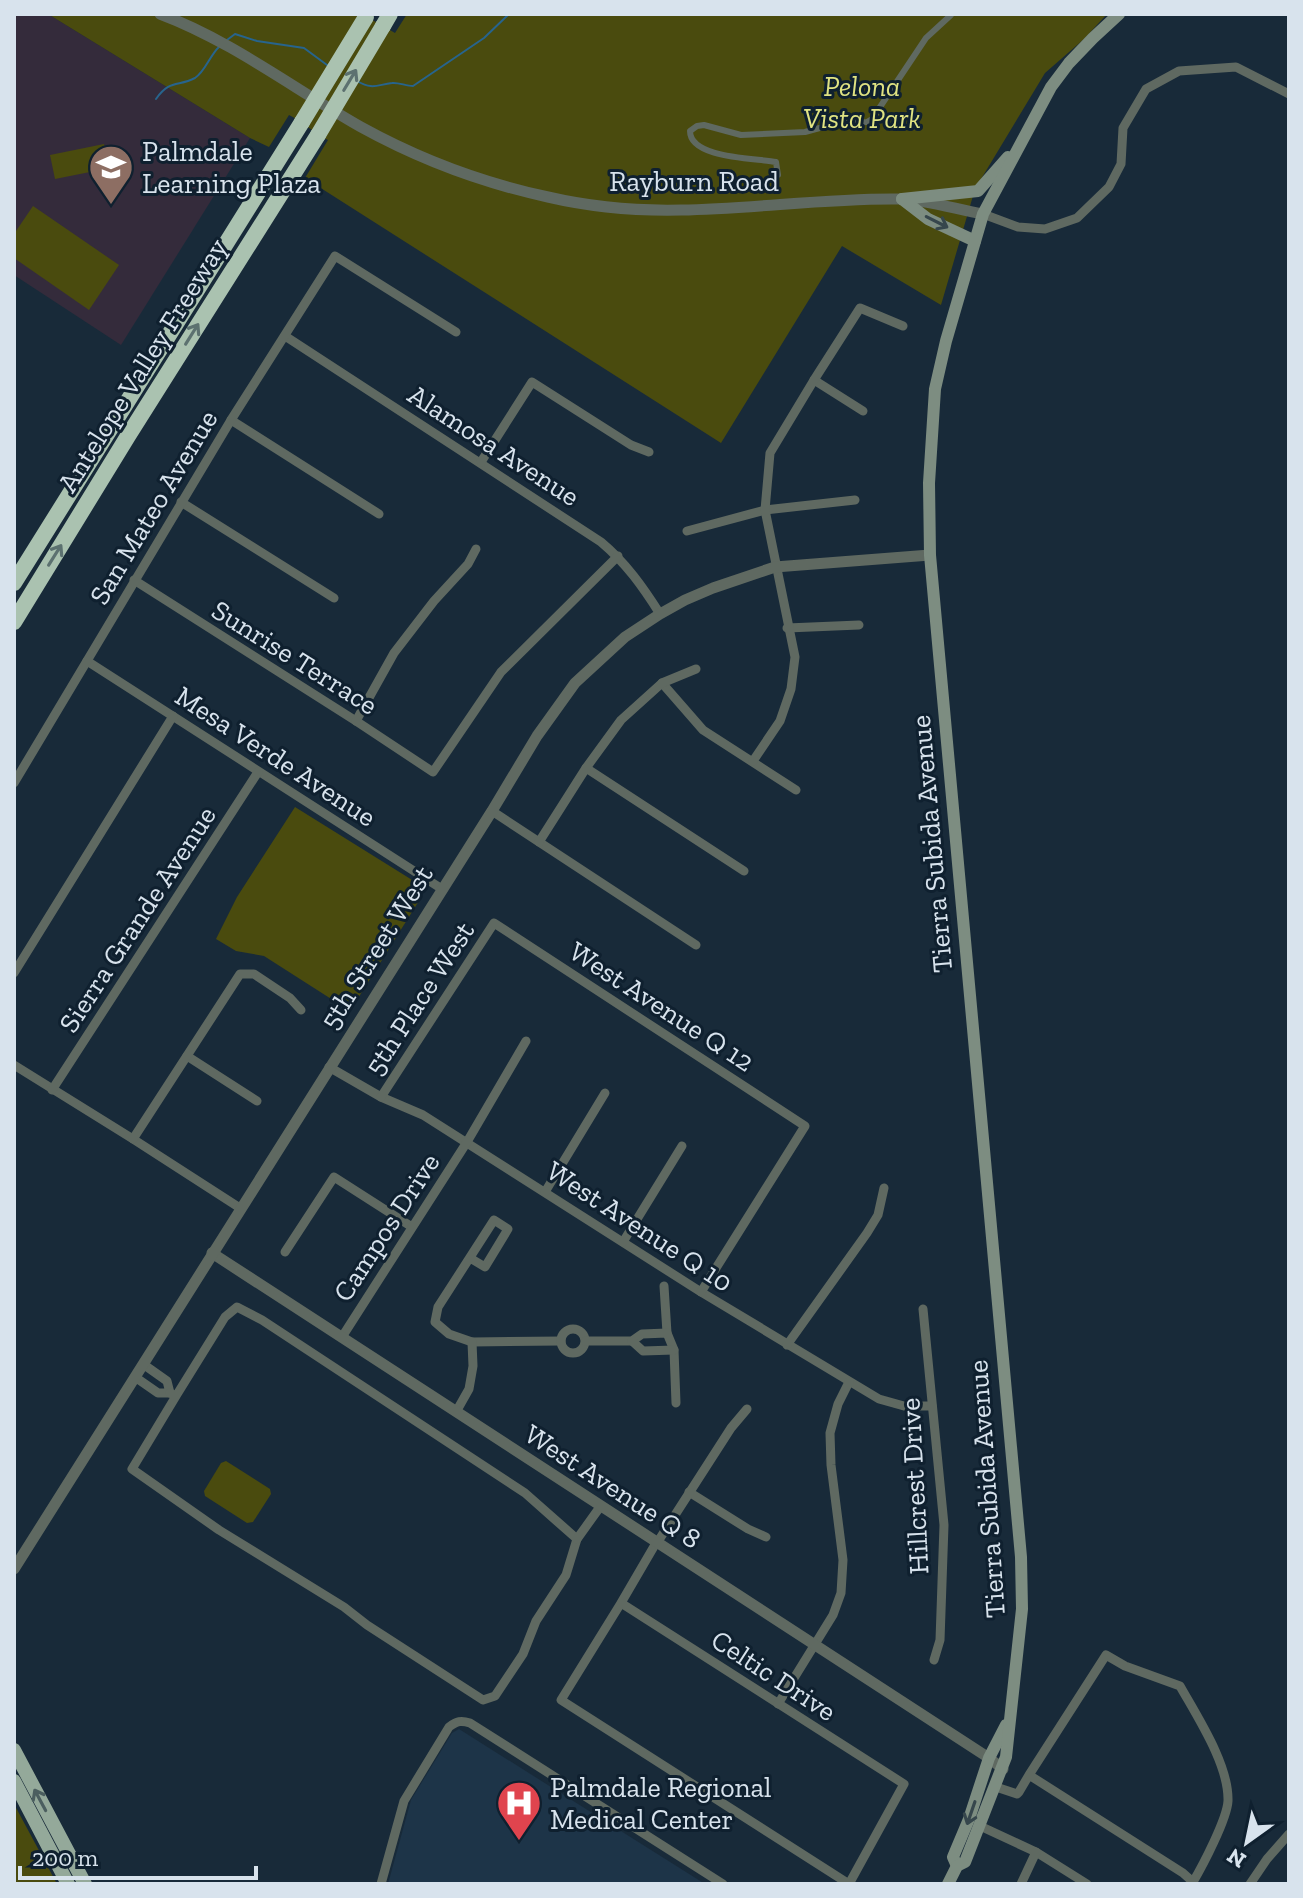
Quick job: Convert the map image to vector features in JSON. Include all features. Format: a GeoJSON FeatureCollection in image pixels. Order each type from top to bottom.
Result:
{"type":"FeatureCollection","features":[{"type":"Feature","properties":{"kind":"highway","name":"Antelope Valley Freeway"},"geometry":{"type":"LineString","coordinates":[[14,583],[366,16]]}},
{"type":"Feature","properties":{"kind":"highway","name":"Antelope Valley Freeway"},"geometry":{"type":"LineString","coordinates":[[14,622],[318,135],[386,20]]}},
{"type":"Feature","properties":{"kind":"main road","name":"Tierra Subida Avenue"},"geometry":{"type":"LineString","coordinates":[[948,1884],[957,1866],[965,1862],[1003,1769],[1022,1609],[1021,1557],[930,555],[929,483],[935,389],[983,214],[1051,87],[1069,63],[1119,14]]}},
{"type":"Feature","properties":{"kind":"main road"},"geometry":{"type":"LineString","coordinates":[[902,199],[978,191],[1021,143]]}},
{"type":"Feature","properties":{"kind":"main road"},"geometry":{"type":"LineString","coordinates":[[902,199],[928,219],[975,241]]}},
{"type":"Feature","properties":{"kind":"main road","name":"Tierra Subida Avenue"},"geometry":{"type":"LineString","coordinates":[[957,1866],[953,1857],[989,1758],[1009,1718]]}},
{"type":"Feature","properties":{"kind":"main road"},"geometry":{"type":"LineString","coordinates":[[14,1750],[60,1853],[68,1884]]}},
{"type":"Feature","properties":{"kind":"main road"},"geometry":{"type":"LineString","coordinates":[[14,1781],[60,1853],[85,1884]]}},
{"type":"Feature","properties":{"kind":"street","name":"Rayburn Road"},"geometry":{"type":"LineString","coordinates":[[160,14],[223,43],[395,144],[469,174],[548,197],[592,205],[680,210],[902,199],[983,214]]}},
{"type":"Feature","properties":{"kind":"street"},"geometry":{"type":"LineString","coordinates":[[778,175],[776,162],[737,158],[694,142],[690,135],[693,128],[700,125],[741,135],[805,132],[834,124],[867,122],[926,38],[951,15]]}},
{"type":"Feature","properties":{"kind":"street"},"geometry":{"type":"LineString","coordinates":[[983,214],[1018,227],[1045,229],[1077,218],[1109,187],[1121,164],[1123,128],[1146,89],[1179,71],[1236,67],[1289,94]]}},
{"type":"Feature","properties":{"kind":"street","name":"San Mateo Avenue"},"geometry":{"type":"LineString","coordinates":[[14,783],[181,502],[335,256],[456,332]]}},
{"type":"Feature","properties":{"kind":"street"},"geometry":{"type":"LineString","coordinates":[[753,761],[780,721],[791,689],[795,657],[765,510],[770,453],[860,308],[903,326]]}},
{"type":"Feature","properties":{"kind":"street","name":"Alamosa Avenue"},"geometry":{"type":"LineString","coordinates":[[285,336],[562,515],[618,556],[642,585],[660,614]]}},
{"type":"Feature","properties":{"kind":"street"},"geometry":{"type":"LineString","coordinates":[[814,380],[863,411]]}},
{"type":"Feature","properties":{"kind":"street"},"geometry":{"type":"LineString","coordinates":[[481,462],[532,382],[631,445],[649,452]]}},
{"type":"Feature","properties":{"kind":"street"},"geometry":{"type":"LineString","coordinates":[[231,420],[379,514]]}},
{"type":"Feature","properties":{"kind":"street"},"geometry":{"type":"LineString","coordinates":[[687,531],[765,510],[855,500]]}},
{"type":"Feature","properties":{"kind":"street"},"geometry":{"type":"LineString","coordinates":[[181,502],[334,598]]}},
{"type":"Feature","properties":{"kind":"street"},"geometry":{"type":"LineString","coordinates":[[356,721],[394,653],[434,601],[468,564],[476,549]]}},
{"type":"Feature","properties":{"kind":"street","name":"5th Street West"},"geometry":{"type":"LineString","coordinates":[[14,1569],[537,736],[575,683],[625,637],[685,600],[713,588],[775,567],[930,555]]}},
{"type":"Feature","properties":{"kind":"street","name":"Sunrise Terrace"},"geometry":{"type":"LineString","coordinates":[[134,580],[433,772],[501,672],[618,556]]}},
{"type":"Feature","properties":{"kind":"street"},"geometry":{"type":"LineString","coordinates":[[787,628],[859,625]]}},
{"type":"Feature","properties":{"kind":"street","name":"Mesa Verde Avenue"},"geometry":{"type":"LineString","coordinates":[[87,661],[442,889]]}},
{"type":"Feature","properties":{"kind":"street"},"geometry":{"type":"LineString","coordinates":[[539,842],[621,720],[662,683],[696,669]]}},
{"type":"Feature","properties":{"kind":"street"},"geometry":{"type":"LineString","coordinates":[[662,683],[703,730],[796,790]]}},
{"type":"Feature","properties":{"kind":"street"},"geometry":{"type":"LineString","coordinates":[[14,973],[173,716]]}},
{"type":"Feature","properties":{"kind":"street"},"geometry":{"type":"LineString","coordinates":[[586,768],[744,871]]}},
{"type":"Feature","properties":{"kind":"street","name":"Sierra Grande Avenue"},"geometry":{"type":"LineString","coordinates":[[52,1090],[258,772]]}},
{"type":"Feature","properties":{"kind":"street"},"geometry":{"type":"LineString","coordinates":[[492,811],[696,945]]}},
{"type":"Feature","properties":{"kind":"street","name":"5th Place West"},"geometry":{"type":"LineString","coordinates":[[381,1097],[494,923]]}},
{"type":"Feature","properties":{"kind":"street","name":"West Avenue Q 12"},"geometry":{"type":"LineString","coordinates":[[494,923],[805,1126],[701,1292]]}},
{"type":"Feature","properties":{"kind":"street"},"geometry":{"type":"LineString","coordinates":[[133,1139],[240,974],[254,974],[290,998],[301,1010]]}},
{"type":"Feature","properties":{"kind":"street","name":"Campos Drive"},"geometry":{"type":"LineString","coordinates":[[342,1337],[467,1142],[526,1041]]}},
{"type":"Feature","properties":{"kind":"street"},"geometry":{"type":"LineString","coordinates":[[187,1056],[257,1101]]}},
{"type":"Feature","properties":{"kind":"street"},"geometry":{"type":"LineString","coordinates":[[14,1065],[240,1208]]}},
{"type":"Feature","properties":{"kind":"street","name":"West Avenue Q 10"},"geometry":{"type":"LineString","coordinates":[[329,1067],[381,1097],[423,1115],[701,1292],[879,1399],[904,1406],[932,1406]]}},
{"type":"Feature","properties":{"kind":"street"},"geometry":{"type":"LineString","coordinates":[[545,1192],[605,1093]]}},
{"type":"Feature","properties":{"kind":"street"},"geometry":{"type":"LineString","coordinates":[[623,1242],[682,1146]]}},
{"type":"Feature","properties":{"kind":"street"},"geometry":{"type":"LineString","coordinates":[[285,1252],[334,1177],[412,1227]]}},
{"type":"Feature","properties":{"kind":"street"},"geometry":{"type":"LineString","coordinates":[[787,1345],[867,1233],[878,1215],[884,1188]]}},
{"type":"Feature","properties":{"kind":"street"},"geometry":{"type":"LineString","coordinates":[[470,1258],[485,1267],[508,1229],[494,1220],[438,1307],[435,1322],[449,1334],[472,1342],[561,1341]]}},
{"type":"Feature","properties":{"kind":"street","name":"West Avenue Q 8"},"geometry":{"type":"LineString","coordinates":[[212,1253],[1003,1769]]}},
{"type":"Feature","properties":{"kind":"street"},"geometry":{"type":"LineString","coordinates":[[664,1286],[667,1333],[674,1350],[676,1403]]}},
{"type":"Feature","properties":{"kind":"street"},"geometry":{"type":"LineString","coordinates":[[577,1539],[525,1493],[262,1320],[237,1307],[225,1317],[173,1394],[132,1469],[219,1530],[344,1607],[483,1700],[495,1696],[523,1654],[536,1621],[566,1575],[577,1539],[600,1507]]}},
{"type":"Feature","properties":{"kind":"street","name":"Hillcrest Drive"},"geometry":{"type":"LineString","coordinates":[[923,1309],[944,1525],[940,1640],[934,1660]]}},
{"type":"Feature","properties":{"kind":"street"},"geometry":{"type":"LineString","coordinates":[[561,1341],[566,1331],[573,1329],[583,1334],[586,1341]]}},
{"type":"Feature","properties":{"kind":"street"},"geometry":{"type":"LineString","coordinates":[[586,1341],[632,1341],[642,1334],[667,1333]]}},
{"type":"Feature","properties":{"kind":"street"},"geometry":{"type":"LineString","coordinates":[[561,1341],[567,1352],[575,1353],[586,1341]]}},
{"type":"Feature","properties":{"kind":"street"},"geometry":{"type":"LineString","coordinates":[[632,1341],[643,1351],[674,1350]]}},
{"type":"Feature","properties":{"kind":"street"},"geometry":{"type":"LineString","coordinates":[[456,1412],[472,1378],[472,1342]]}},
{"type":"Feature","properties":{"kind":"street"},"geometry":{"type":"LineString","coordinates":[[143,1364],[167,1381],[173,1394]]}},
{"type":"Feature","properties":{"kind":"street"},"geometry":{"type":"LineString","coordinates":[[135,1377],[158,1393],[173,1394]]}},
{"type":"Feature","properties":{"kind":"street"},"geometry":{"type":"LineString","coordinates":[[778,1704],[833,1615],[841,1593],[843,1560],[830,1433],[838,1404],[849,1382]]}},
{"type":"Feature","properties":{"kind":"street"},"geometry":{"type":"LineString","coordinates":[[747,1409],[731,1428],[656,1543],[561,1700],[849,1884]]}},
{"type":"Feature","properties":{"kind":"street"},"geometry":{"type":"LineString","coordinates":[[689,1492],[766,1537]]}},
{"type":"Feature","properties":{"kind":"street","name":"Celtic Drive"},"geometry":{"type":"LineString","coordinates":[[621,1603],[904,1784],[849,1884]]}},
{"type":"Feature","properties":{"kind":"street"},"geometry":{"type":"LineString","coordinates":[[996,1787],[1017,1794],[1029,1775],[1106,1655],[1125,1666],[1180,1686],[1226,1777],[1228,1804],[1194,1883],[1029,1775]]}},
{"type":"Feature","properties":{"kind":"street"},"geometry":{"type":"LineString","coordinates":[[381,1884],[410,1789],[449,1727],[463,1720],[723,1884]]}},
{"type":"Feature","properties":{"kind":"street"},"geometry":{"type":"LineString","coordinates":[[980,1826],[1036,1852],[1087,1884]]}},
{"type":"Feature","properties":{"kind":"street"},"geometry":{"type":"LineString","coordinates":[[1250,1884],[1289,1834]]}},
{"type":"Feature","properties":{"kind":"street"},"geometry":{"type":"LineString","coordinates":[[1021,1884],[1036,1852]]}},
{"type":"Feature","properties":{"kind":"shaded area","name":"Palmdale Learning Plaza"},"geometry":{"type":"Polygon","coordinates":[[[14,14],[48,14],[250,138],[121,345],[14,275],[14,14]]]}},
{"type":"Feature","properties":{"kind":"shaded area","name":"Palmdale Regional Medical Center"},"geometry":{"type":"Polygon","coordinates":[[[459,1729],[705,1884],[388,1884],[411,1800],[452,1733],[459,1729]]]}},
{"type":"Feature","properties":{"kind":"green space","name":"Pelona Vista Park"},"geometry":{"type":"Polygon","coordinates":[[[48,14],[362,14],[395,33],[407,14],[1107,14],[1045,73],[975,189],[941,305],[842,246],[721,443],[305,178],[328,140],[299,121],[289,115],[269,147],[48,14]]]}},
{"type":"Feature","properties":{"kind":"green space"},"geometry":{"type":"Polygon","coordinates":[[[104,144],[110,168],[55,179],[50,155],[104,144]]]}},
{"type":"Feature","properties":{"kind":"green space"},"geometry":{"type":"Polygon","coordinates":[[[33,206],[119,265],[89,310],[14,258],[14,234],[33,206]]]}},
{"type":"Feature","properties":{"kind":"green space"},"geometry":{"type":"Polygon","coordinates":[[[295,807],[417,883],[422,896],[350,1011],[264,956],[236,951],[216,939],[237,897],[295,807]]]}},
{"type":"Feature","properties":{"kind":"green space"},"geometry":{"type":"Polygon","coordinates":[[[226,1461],[270,1489],[271,1494],[253,1522],[247,1523],[205,1496],[204,1491],[221,1463],[226,1461]]]}},
{"type":"Feature","properties":{"kind":"green space"},"geometry":{"type":"Polygon","coordinates":[[[14,1804],[57,1884],[14,1884],[14,1804]]]}},
{"type":"Feature","properties":{"kind":"waterway"},"geometry":{"type":"LineString","coordinates":[[357,81],[371,86],[394,83],[413,86],[484,38],[509,14]]}},
{"type":"Feature","properties":{"kind":"waterway"},"geometry":{"type":"LineString","coordinates":[[227,40],[235,34],[257,41],[304,48],[327,65]]}},
{"type":"Feature","properties":{"kind":"waterway"},"geometry":{"type":"LineString","coordinates":[[156,99],[170,86],[199,75],[219,47]]}},
{"type":"Feature","properties":{"kind":"place","name":"Palmdale Learning Plaza"},"geometry":{"type":"Point","coordinates":[111,206]}},
{"type":"Feature","properties":{"kind":"place","name":"Palmdale Regional Medical Center"},"geometry":{"type":"Point","coordinates":[519,1842]}}]}
